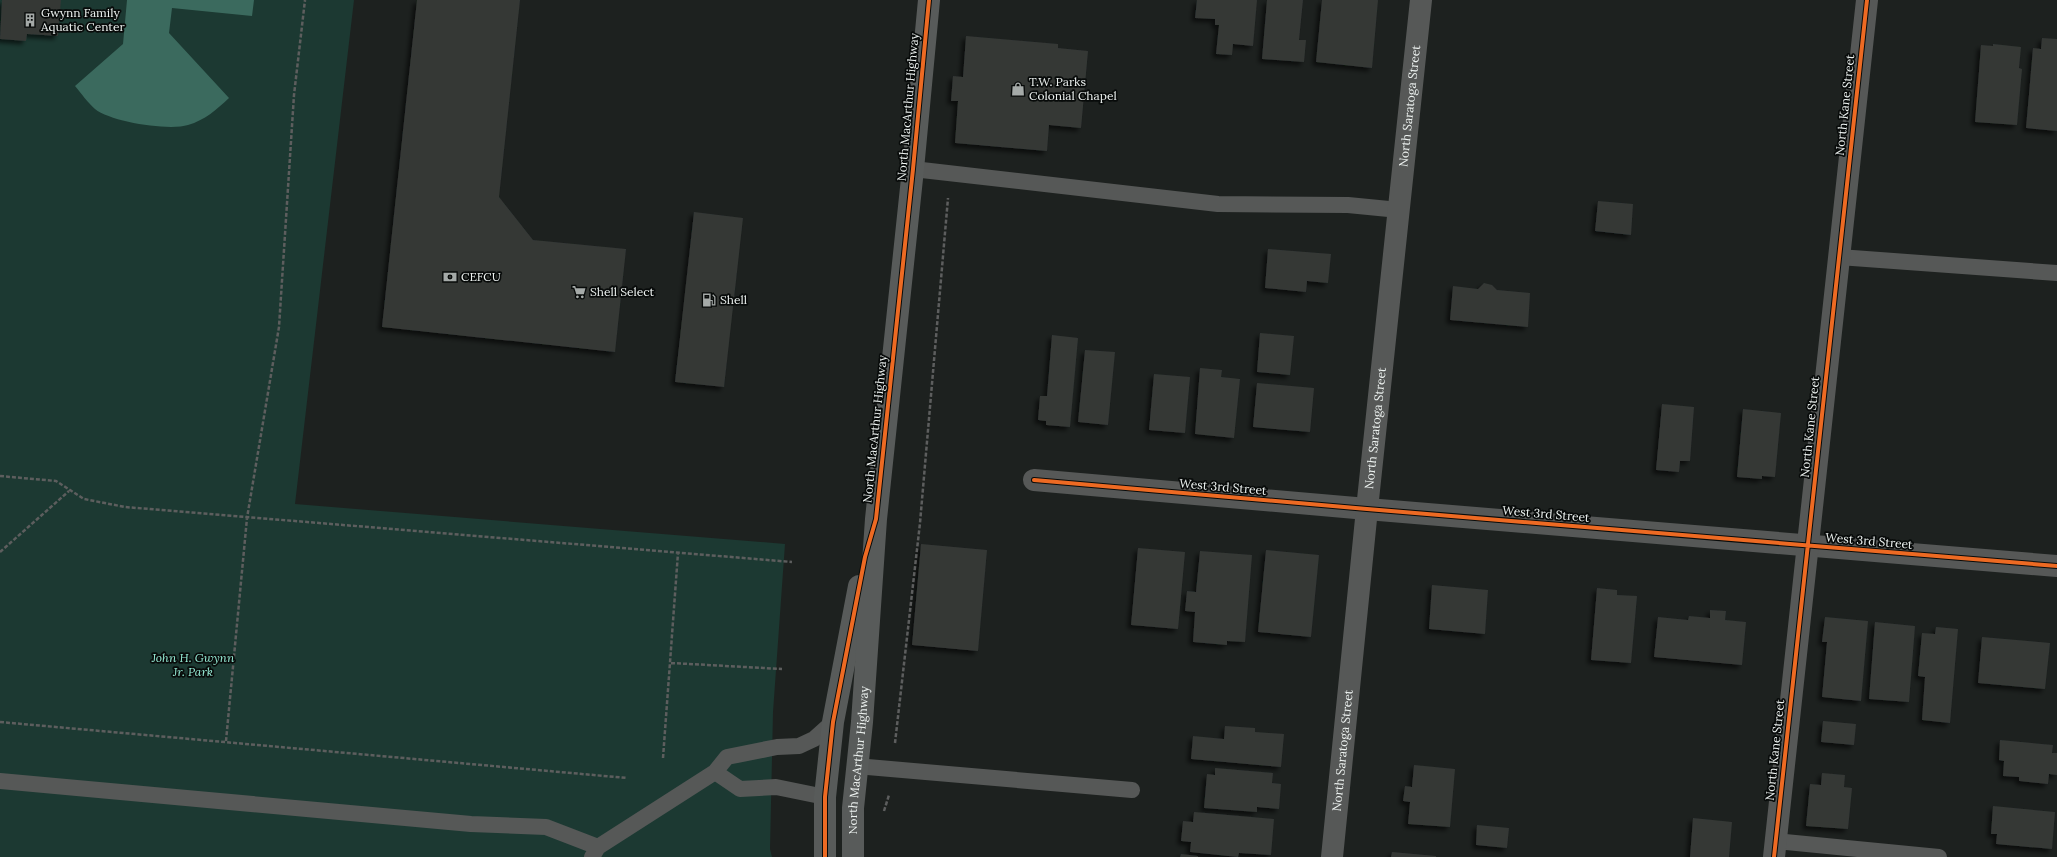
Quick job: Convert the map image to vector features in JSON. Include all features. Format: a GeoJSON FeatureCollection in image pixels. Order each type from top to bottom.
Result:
{"type":"FeatureCollection","features":[{"type":"Feature","properties":{"kind":"main road","name":"North MacArthur Highway"},"geometry":{"type":"LineString","coordinates":[[853,857],[853,808],[856,766],[862,722],[876,519],[913,169],[928,0]]}},
{"type":"Feature","properties":{"kind":"main road","name":"North MacArthur Highway"},"geometry":{"type":"LineString","coordinates":[[825,857],[825,797],[833,722],[865,557],[876,519]]}},
{"type":"Feature","properties":{"kind":"street","name":"North Saratoga Street"},"geometry":{"type":"LineString","coordinates":[[1332,857],[1366,509],[1422,0]]}},
{"type":"Feature","properties":{"kind":"street","name":"North Kane Street"},"geometry":{"type":"LineString","coordinates":[[1775,849],[1867,0]]}},
{"type":"Feature","properties":{"kind":"street","name":"West 3rd Street"},"geometry":{"type":"LineString","coordinates":[[1034,480],[2057,566]]}},
{"type":"Feature","properties":{"kind":"lane"},"geometry":{"type":"LineString","coordinates":[[913,169],[946,174],[1218,204],[1348,205],[1399,210]]}},
{"type":"Feature","properties":{"kind":"lane"},"geometry":{"type":"LineString","coordinates":[[1839,257],[2057,273]]}},
{"type":"Feature","properties":{"kind":"lane"},"geometry":{"type":"LineString","coordinates":[[0,781],[470,824],[546,828],[595,852],[715,772],[727,757],[777,747],[799,746],[814,739],[833,722]]}},
{"type":"Feature","properties":{"kind":"lane"},"geometry":{"type":"LineString","coordinates":[[856,766],[1132,790]]}},
{"type":"Feature","properties":{"kind":"lane"},"geometry":{"type":"LineString","coordinates":[[715,772],[740,789],[776,788],[825,797]]}},
{"type":"Feature","properties":{"kind":"lane"},"geometry":{"type":"LineString","coordinates":[[1775,849],[1939,857]]}},
{"type":"Feature","properties":{"kind":"path"},"geometry":{"type":"LineString","coordinates":[[226,741],[247,518],[279,327],[294,95],[305,0]]}},
{"type":"Feature","properties":{"kind":"path"},"geometry":{"type":"LineString","coordinates":[[881,818],[889,795],[893,769],[920,522],[950,184],[946,174]]}},
{"type":"Feature","properties":{"kind":"path"},"geometry":{"type":"LineString","coordinates":[[0,476],[56,481],[69,491],[84,499],[125,507],[792,562]]}},
{"type":"Feature","properties":{"kind":"path"},"geometry":{"type":"LineString","coordinates":[[0,552],[69,491]]}},
{"type":"Feature","properties":{"kind":"path"},"geometry":{"type":"LineString","coordinates":[[663,758],[678,553]]}},
{"type":"Feature","properties":{"kind":"path"},"geometry":{"type":"LineString","coordinates":[[671,663],[782,669]]}},
{"type":"Feature","properties":{"kind":"path"},"geometry":{"type":"LineString","coordinates":[[0,722],[627,778]]}},
{"type":"Feature","properties":{"kind":"green space","name":"John H. Gwynn Jr. Park"},"geometry":{"type":"Polygon","coordinates":[[[0,0],[354,0],[295,504],[785,544],[773,712],[770,849],[772,857],[0,857],[0,0]]]}},
{"type":"Feature","properties":{"kind":"shaded area"},"geometry":{"type":"Polygon","coordinates":[[[127,0],[254,0],[252,16],[172,8],[169,33],[229,98],[205,117],[194,123],[179,127],[154,126],[126,121],[103,114],[92,107],[75,86],[123,44],[127,0]]]}},
{"type":"Feature","properties":{"kind":"building","name":"Gwynn Family Aquatic Center"},"geometry":{"type":"Polygon","coordinates":[[[2,0],[61,0],[58,36],[27,34],[26,41],[0,39],[2,0]]]}},
{"type":"Feature","properties":{"kind":"building"},"geometry":{"type":"Polygon","coordinates":[[[417,0],[520,0],[499,197],[533,240],[626,249],[615,352],[382,327],[417,0]]]}},
{"type":"Feature","properties":{"kind":"building"},"geometry":{"type":"Polygon","coordinates":[[[1197,0],[1257,0],[1253,46],[1233,44],[1232,55],[1216,54],[1219,25],[1215,25],[1215,19],[1195,18],[1197,0]]]}},
{"type":"Feature","properties":{"kind":"building"},"geometry":{"type":"Polygon","coordinates":[[[1267,0],[1303,0],[1299,40],[1306,40],[1304,62],[1262,59],[1267,0]]]}},
{"type":"Feature","properties":{"kind":"building"},"geometry":{"type":"Polygon","coordinates":[[[1322,0],[1378,0],[1372,68],[1316,62],[1322,0]]]}},
{"type":"Feature","properties":{"kind":"building","name":"T.W. Parks Colonial Chapel"},"geometry":{"type":"Polygon","coordinates":[[[966,36],[1058,44],[1058,48],[1088,51],[1081,128],[1049,125],[1047,151],[955,143],[958,101],[951,101],[953,76],[963,77],[966,36]]]}},
{"type":"Feature","properties":{"kind":"building"},"geometry":{"type":"Polygon","coordinates":[[[2042,38],[2057,39],[2057,131],[2026,128],[2033,48],[2041,49],[2042,38]]]}},
{"type":"Feature","properties":{"kind":"building"},"geometry":{"type":"Polygon","coordinates":[[[1993,44],[2021,47],[2019,68],[2022,69],[2017,125],[1975,122],[1981,45],[1993,46],[1993,44]]]}},
{"type":"Feature","properties":{"kind":"building"},"geometry":{"type":"Polygon","coordinates":[[[1598,201],[1633,204],[1631,235],[1595,231],[1598,201]]]}},
{"type":"Feature","properties":{"kind":"building","name":"Shell"},"geometry":{"type":"Polygon","coordinates":[[[694,212],[743,218],[724,387],[675,382],[694,212]]]}},
{"type":"Feature","properties":{"kind":"building"},"geometry":{"type":"Polygon","coordinates":[[[1268,249],[1331,254],[1328,283],[1307,281],[1306,292],[1265,288],[1268,249]]]}},
{"type":"Feature","properties":{"kind":"building"},"geometry":{"type":"Polygon","coordinates":[[[1484,283],[1492,285],[1497,290],[1530,293],[1528,327],[1450,320],[1453,286],[1478,289],[1484,283]]]}},
{"type":"Feature","properties":{"kind":"building"},"geometry":{"type":"Polygon","coordinates":[[[1260,333],[1294,336],[1290,375],[1257,372],[1260,333]]]}},
{"type":"Feature","properties":{"kind":"building"},"geometry":{"type":"Polygon","coordinates":[[[1052,335],[1078,338],[1070,427],[1046,425],[1046,421],[1038,420],[1040,396],[1047,396],[1052,335]]]}},
{"type":"Feature","properties":{"kind":"building"},"geometry":{"type":"Polygon","coordinates":[[[1085,350],[1115,352],[1108,425],[1078,422],[1085,350]]]}},
{"type":"Feature","properties":{"kind":"building"},"geometry":{"type":"Polygon","coordinates":[[[1200,368],[1222,370],[1221,377],[1240,379],[1234,438],[1195,434],[1200,368]]]}},
{"type":"Feature","properties":{"kind":"building"},"geometry":{"type":"Polygon","coordinates":[[[1154,374],[1190,377],[1185,433],[1149,430],[1154,374]]]}},
{"type":"Feature","properties":{"kind":"building"},"geometry":{"type":"Polygon","coordinates":[[[1257,383],[1314,388],[1310,432],[1253,427],[1257,383]]]}},
{"type":"Feature","properties":{"kind":"building"},"geometry":{"type":"Polygon","coordinates":[[[1662,404],[1694,407],[1690,461],[1680,461],[1679,472],[1656,470],[1662,404]]]}},
{"type":"Feature","properties":{"kind":"building"},"geometry":{"type":"Polygon","coordinates":[[[1743,409],[1781,413],[1775,477],[1762,476],[1762,479],[1737,477],[1743,409]]]}},
{"type":"Feature","properties":{"kind":"building"},"geometry":{"type":"Polygon","coordinates":[[[921,544],[987,550],[978,651],[912,645],[921,544]]]}},
{"type":"Feature","properties":{"kind":"building"},"geometry":{"type":"Polygon","coordinates":[[[1138,548],[1185,552],[1178,629],[1131,625],[1138,548]]]}},
{"type":"Feature","properties":{"kind":"building"},"geometry":{"type":"Polygon","coordinates":[[[1266,550],[1319,555],[1311,637],[1258,632],[1266,550]]]}},
{"type":"Feature","properties":{"kind":"building"},"geometry":{"type":"Polygon","coordinates":[[[1200,551],[1252,555],[1245,642],[1227,641],[1227,645],[1193,642],[1195,612],[1185,611],[1187,591],[1196,592],[1200,551]]]}},
{"type":"Feature","properties":{"kind":"building"},"geometry":{"type":"Polygon","coordinates":[[[1432,585],[1488,590],[1485,634],[1429,629],[1432,585]]]}},
{"type":"Feature","properties":{"kind":"building"},"geometry":{"type":"Polygon","coordinates":[[[1597,588],[1617,590],[1617,595],[1637,596],[1631,663],[1591,660],[1597,588]]]}},
{"type":"Feature","properties":{"kind":"building"},"geometry":{"type":"Polygon","coordinates":[[[1710,610],[1726,611],[1725,620],[1746,622],[1742,665],[1654,657],[1658,617],[1688,620],[1689,616],[1710,618],[1710,610]]]}},
{"type":"Feature","properties":{"kind":"building"},"geometry":{"type":"Polygon","coordinates":[[[1825,617],[1868,621],[1861,701],[1822,697],[1827,642],[1822,642],[1825,617]]]}},
{"type":"Feature","properties":{"kind":"building"},"geometry":{"type":"Polygon","coordinates":[[[1875,622],[1915,626],[1909,702],[1869,699],[1875,622]]]}},
{"type":"Feature","properties":{"kind":"building"},"geometry":{"type":"Polygon","coordinates":[[[1936,627],[1958,629],[1950,723],[1922,720],[1925,677],[1918,676],[1922,633],[1935,634],[1936,627]]]}},
{"type":"Feature","properties":{"kind":"building"},"geometry":{"type":"Polygon","coordinates":[[[1982,637],[2050,643],[2045,689],[1978,683],[1982,637]]]}},
{"type":"Feature","properties":{"kind":"building"},"geometry":{"type":"Polygon","coordinates":[[[1823,721],[1856,724],[1854,745],[1821,742],[1823,721]]]}},
{"type":"Feature","properties":{"kind":"building"},"geometry":{"type":"Polygon","coordinates":[[[1225,726],[1255,728],[1255,732],[1284,734],[1281,767],[1191,759],[1193,736],[1224,739],[1225,726]]]}},
{"type":"Feature","properties":{"kind":"building"},"geometry":{"type":"Polygon","coordinates":[[[2000,740],[2053,745],[2052,753],[2057,753],[2057,775],[2049,774],[2048,784],[2019,781],[2019,777],[2003,776],[2004,761],[1999,760],[2000,740]]]}},
{"type":"Feature","properties":{"kind":"building"},"geometry":{"type":"Polygon","coordinates":[[[1414,765],[1455,769],[1450,827],[1408,824],[1410,802],[1403,801],[1405,786],[1412,787],[1414,765]]]}},
{"type":"Feature","properties":{"kind":"building"},"geometry":{"type":"Polygon","coordinates":[[[1215,768],[1273,773],[1272,783],[1281,784],[1279,809],[1257,807],[1257,812],[1204,808],[1207,774],[1215,775],[1215,768]]]}},
{"type":"Feature","properties":{"kind":"building"},"geometry":{"type":"Polygon","coordinates":[[[1822,773],[1845,775],[1844,787],[1852,788],[1848,829],[1806,826],[1810,784],[1821,785],[1822,773]]]}},
{"type":"Feature","properties":{"kind":"building"},"geometry":{"type":"Polygon","coordinates":[[[1993,806],[2055,812],[2052,849],[1996,844],[1997,834],[1991,834],[1993,806]]]}},
{"type":"Feature","properties":{"kind":"building"},"geometry":{"type":"Polygon","coordinates":[[[1194,812],[1274,819],[1271,855],[1239,853],[1238,857],[1190,852],[1191,842],[1181,841],[1183,821],[1193,822],[1194,812]]]}},
{"type":"Feature","properties":{"kind":"building"},"geometry":{"type":"Polygon","coordinates":[[[1693,818],[1732,822],[1729,857],[1690,857],[1693,818]]]}},
{"type":"Feature","properties":{"kind":"building"},"geometry":{"type":"Polygon","coordinates":[[[1477,825],[1509,828],[1507,848],[1476,845],[1477,825]]]}},
{"type":"Feature","properties":{"kind":"building"},"geometry":{"type":"Polygon","coordinates":[[[1392,852],[1436,856],[1436,857],[1391,857],[1392,852]]]}},
{"type":"Feature","properties":{"kind":"building"},"geometry":{"type":"Polygon","coordinates":[[[1181,854],[1198,856],[1198,857],[1180,857],[1181,854]]]}},
{"type":"Feature","properties":{"kind":"cycle path"},"geometry":{"type":"LineString","coordinates":[[825,857],[825,797],[833,722],[865,557],[876,519],[913,169],[929,0]]}},
{"type":"Feature","properties":{"kind":"cycle path"},"geometry":{"type":"LineString","coordinates":[[1774,857],[1867,0]]}},
{"type":"Feature","properties":{"kind":"cycle path"},"geometry":{"type":"LineString","coordinates":[[1034,480],[2057,566]]}},
{"type":"Feature","properties":{"kind":"place","name":"Gwynn Family Aquatic Center"},"geometry":{"type":"Point","coordinates":[30,20]}},
{"type":"Feature","properties":{"kind":"place","name":"T.W. Parks Colonial Chapel"},"geometry":{"type":"Point","coordinates":[1018,89]}},
{"type":"Feature","properties":{"kind":"place","name":"CEFCU"},"geometry":{"type":"Point","coordinates":[450,277]}},
{"type":"Feature","properties":{"kind":"place","name":"Shell Select"},"geometry":{"type":"Point","coordinates":[579,292]}},
{"type":"Feature","properties":{"kind":"place","name":"Shell"},"geometry":{"type":"Point","coordinates":[709,300]}}]}
